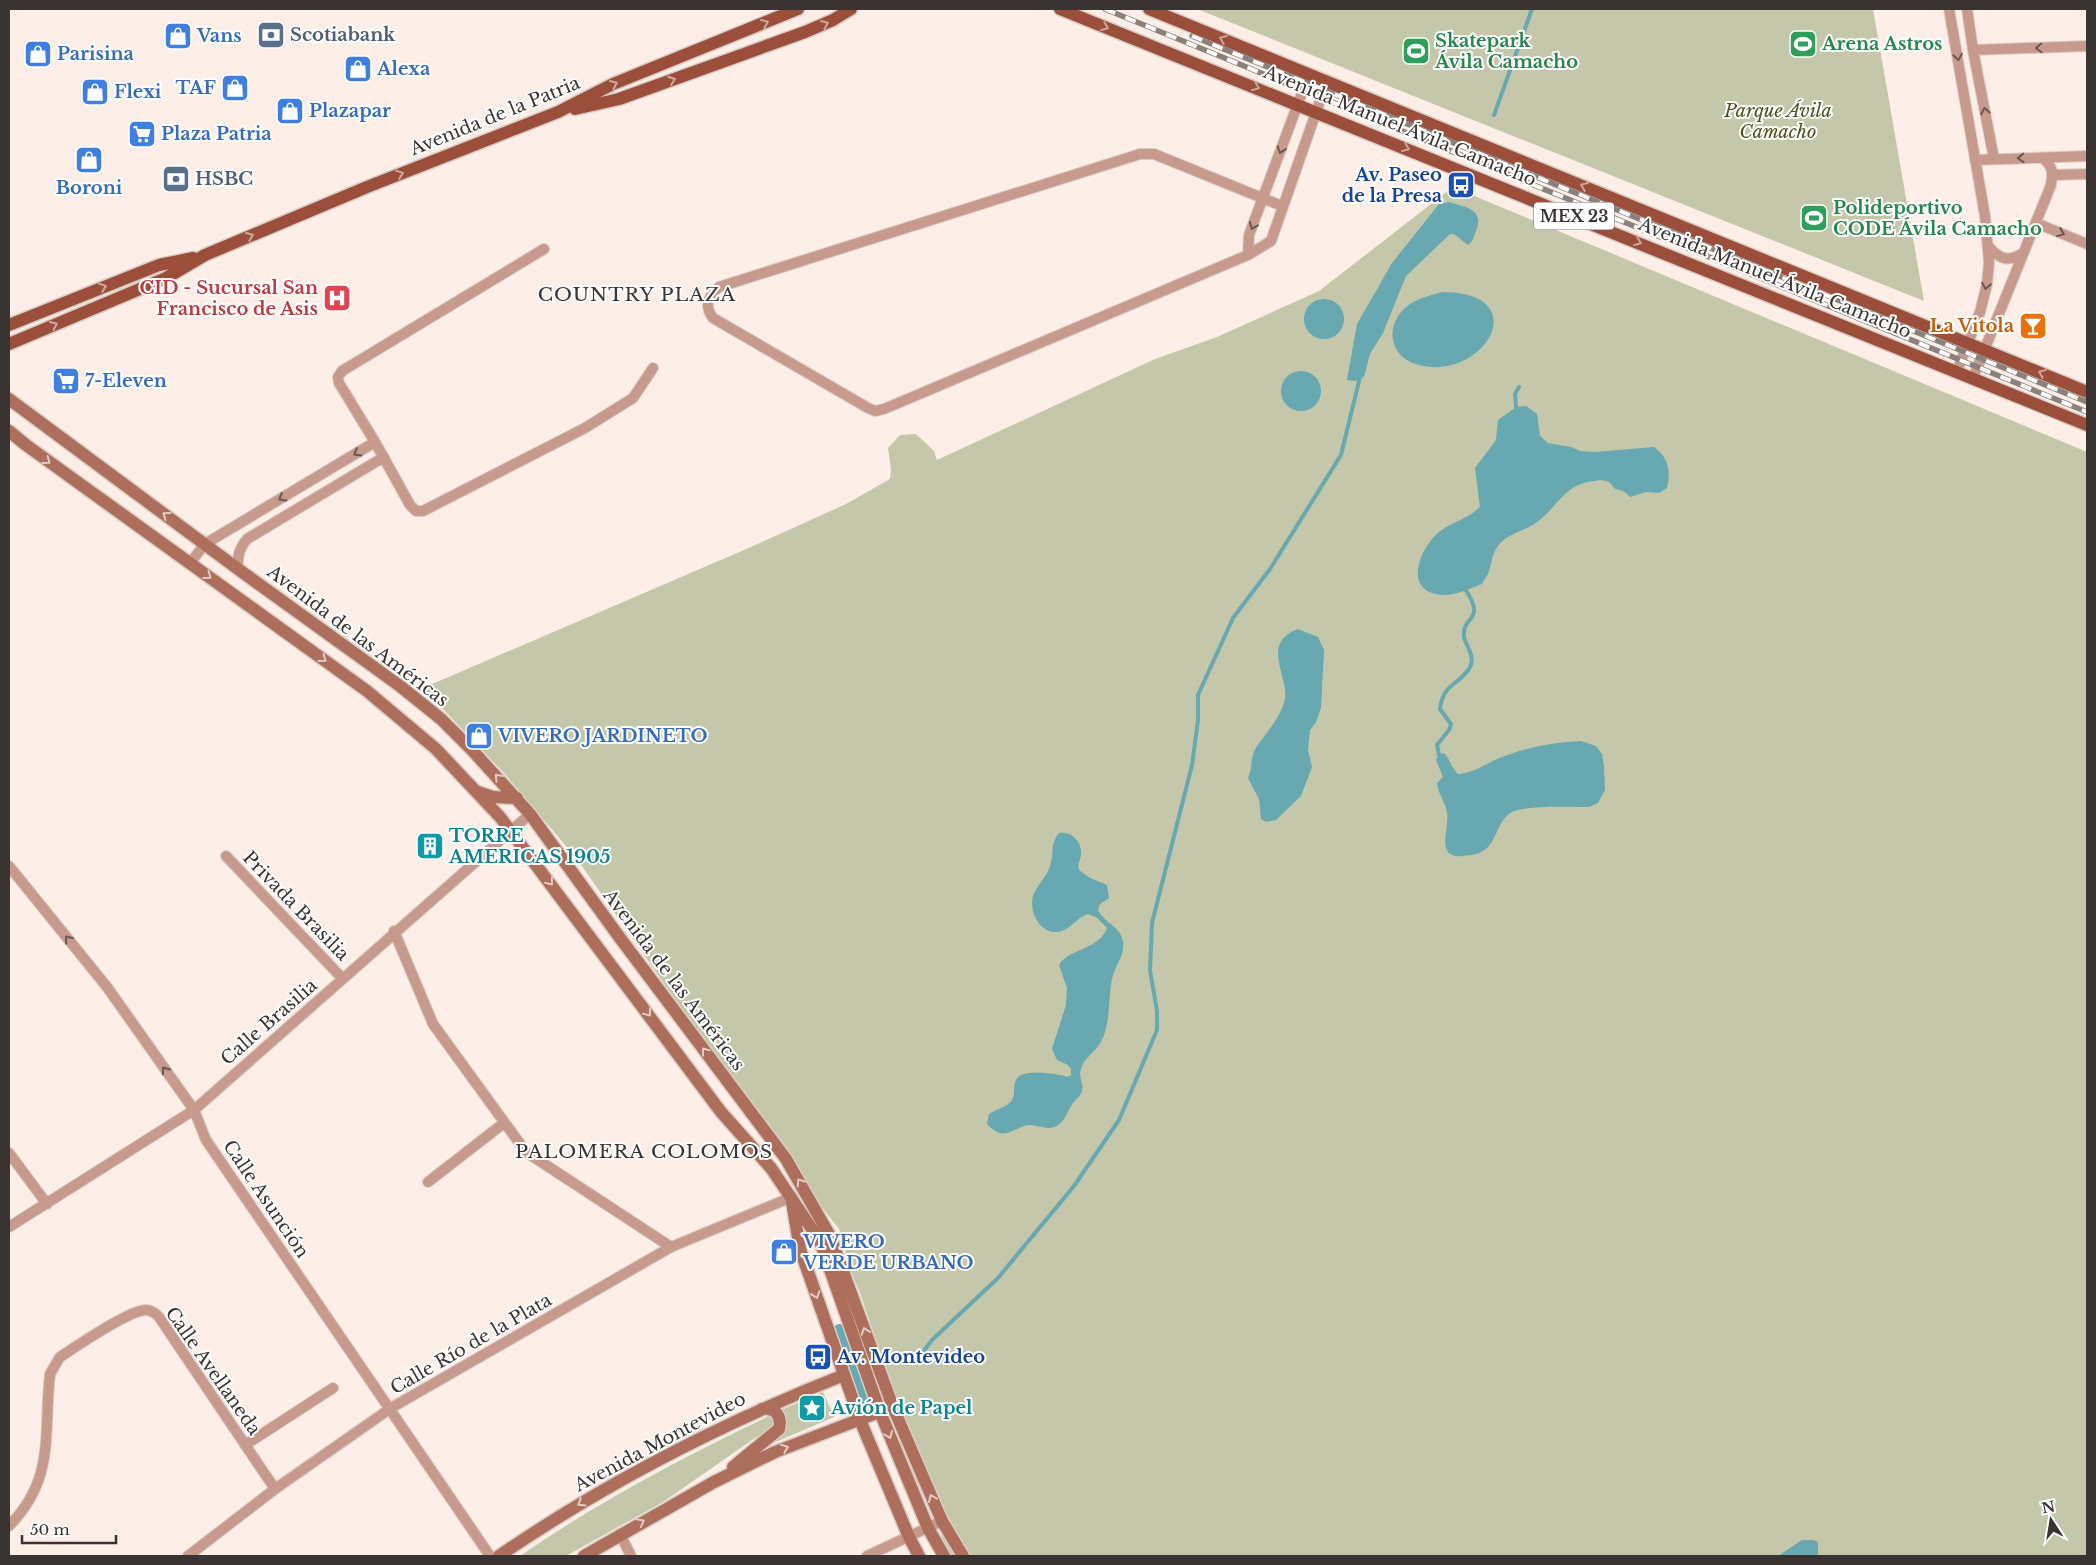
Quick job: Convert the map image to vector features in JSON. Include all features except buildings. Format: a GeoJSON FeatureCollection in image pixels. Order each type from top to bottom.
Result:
{"type":"FeatureCollection","features":[{"type":"Feature","properties":{"kind":"main road","name":"Avenida de la Patria"},"geometry":{"type":"LineString","coordinates":[[9,344],[166,278],[205,255],[367,187],[558,112],[613,84],[798,9]]}},
{"type":"Feature","properties":{"kind":"main road"},"geometry":{"type":"LineString","coordinates":[[558,112],[628,96],[805,32],[833,20],[851,9]]}},
{"type":"Feature","properties":{"kind":"main road","name":"Avenida Manuel Ávila Camacho"},"geometry":{"type":"LineString","coordinates":[[1060,9],[2087,425]]}},
{"type":"Feature","properties":{"kind":"main road","name":"Avenida Manuel Ávila Camacho"},"geometry":{"type":"LineString","coordinates":[[1149,9],[2087,392]]}},
{"type":"Feature","properties":{"kind":"main road","name":"Avenida de la Patria"},"geometry":{"type":"LineString","coordinates":[[9,325],[159,265],[205,255]]}},
{"type":"Feature","properties":{"kind":"main road","name":"Avenida de las Américas"},"geometry":{"type":"LineString","coordinates":[[9,399],[421,703],[472,750],[517,798],[786,1159],[806,1191],[830,1236],[893,1407],[942,1522],[963,1556]]}},
{"type":"Feature","properties":{"kind":"main road"},"geometry":{"type":"LineString","coordinates":[[9,431],[26,446],[366,691],[436,749],[500,817],[721,1112],[771,1168],[820,1241],[880,1412],[928,1528],[944,1556]]}},
{"type":"Feature","properties":{"kind":"main road"},"geometry":{"type":"LineString","coordinates":[[473,790],[493,797],[517,798]]}},
{"type":"Feature","properties":{"kind":"main road"},"geometry":{"type":"LineString","coordinates":[[792,1197],[800,1249],[844,1375],[860,1420],[909,1537],[919,1556]]}},
{"type":"Feature","properties":{"kind":"main road","name":"Avenida Montevideo"},"geometry":{"type":"LineString","coordinates":[[499,1556],[598,1492],[661,1457],[758,1410],[844,1375]]}},
{"type":"Feature","properties":{"kind":"main road"},"geometry":{"type":"LineString","coordinates":[[584,1556],[714,1482],[775,1452],[893,1407]]}},
{"type":"Feature","properties":{"kind":"main road"},"geometry":{"type":"LineString","coordinates":[[714,1482],[779,1429],[780,1420],[776,1412],[767,1408],[758,1410]]}},
{"type":"Feature","properties":{"kind":"street"},"geometry":{"type":"LineString","coordinates":[[1949,9],[1989,247],[1986,291],[1980,312],[1957,371]]}},
{"type":"Feature","properties":{"kind":"street"},"geometry":{"type":"LineString","coordinates":[[1967,9],[1994,159]]}},
{"type":"Feature","properties":{"kind":"street"},"geometry":{"type":"LineString","coordinates":[[1973,50],[2087,46]]}},
{"type":"Feature","properties":{"kind":"street"},"geometry":{"type":"LineString","coordinates":[[1248,255],[1249,235],[1309,74]]}},
{"type":"Feature","properties":{"kind":"street"},"geometry":{"type":"LineString","coordinates":[[1282,206],[1154,154],[1140,154],[719,287],[711,293],[707,302],[707,310],[713,318],[875,411],[1248,255],[1271,241],[1327,81]]}},
{"type":"Feature","properties":{"kind":"street"},"geometry":{"type":"LineString","coordinates":[[1975,160],[2087,156]]}},
{"type":"Feature","properties":{"kind":"street"},"geometry":{"type":"LineString","coordinates":[[1973,378],[2051,185],[2050,162],[2042,158]]}},
{"type":"Feature","properties":{"kind":"street"},"geometry":{"type":"LineString","coordinates":[[2052,176],[2087,174]]}},
{"type":"Feature","properties":{"kind":"street"},"geometry":{"type":"LineString","coordinates":[[2036,223],[2087,244]]}},
{"type":"Feature","properties":{"kind":"street"},"geometry":{"type":"LineString","coordinates":[[1989,247],[1996,255],[2006,260],[2024,253]]}},
{"type":"Feature","properties":{"kind":"street"},"geometry":{"type":"LineString","coordinates":[[544,249],[342,371],[338,377],[339,383],[376,442],[410,506],[416,511],[423,511],[585,428],[633,398],[653,368]]}},
{"type":"Feature","properties":{"kind":"street"},"geometry":{"type":"LineString","coordinates":[[190,563],[205,544],[376,442]]}},
{"type":"Feature","properties":{"kind":"street"},"geometry":{"type":"LineString","coordinates":[[238,569],[237,560],[240,548],[247,539],[384,457]]}},
{"type":"Feature","properties":{"kind":"street"},"geometry":{"type":"LineString","coordinates":[[305,485],[313,499]]}},
{"type":"Feature","properties":{"kind":"street","name":"Calle Brasilia"},"geometry":{"type":"LineString","coordinates":[[9,1227],[194,1110],[343,979],[394,931],[530,814]]}},
{"type":"Feature","properties":{"kind":"street","name":"Privada Brasilia"},"geometry":{"type":"LineString","coordinates":[[226,856],[343,979]]}},
{"type":"Feature","properties":{"kind":"street","name":"Calle Asunción"},"geometry":{"type":"LineString","coordinates":[[9,866],[107,987],[194,1110],[206,1140],[391,1408],[490,1556]]}},
{"type":"Feature","properties":{"kind":"street"},"geometry":{"type":"LineString","coordinates":[[394,931],[433,1024],[526,1152],[671,1247]]}},
{"type":"Feature","properties":{"kind":"street"},"geometry":{"type":"LineString","coordinates":[[428,1182],[504,1123]]}},
{"type":"Feature","properties":{"kind":"street"},"geometry":{"type":"LineString","coordinates":[[9,1153],[46,1204]]}},
{"type":"Feature","properties":{"kind":"street","name":"Calle Río de la Plata"},"geometry":{"type":"LineString","coordinates":[[188,1556],[275,1489],[391,1408],[671,1247],[792,1197]]}},
{"type":"Feature","properties":{"kind":"street","name":"Calle Avellaneda"},"geometry":{"type":"LineString","coordinates":[[9,1526],[27,1504],[40,1478],[44,1462],[50,1374],[54,1364],[67,1352],[138,1311],[153,1311],[159,1317],[275,1489]]}},
{"type":"Feature","properties":{"kind":"street"},"geometry":{"type":"LineString","coordinates":[[245,1445],[333,1388]]}},
{"type":"Feature","properties":{"kind":"street"},"geometry":{"type":"LineString","coordinates":[[867,1556],[942,1522]]}},
{"type":"Feature","properties":{"kind":"street"},"geometry":{"type":"LineString","coordinates":[[620,1534],[631,1556]]}},
{"type":"Feature","properties":{"kind":"green space","name":"Parque Ávila Camacho"},"geometry":{"type":"Polygon","coordinates":[[[1197,9],[1873,9],[1924,301],[1197,9]]]}},
{"type":"Feature","properties":{"kind":"green space"},"geometry":{"type":"Polygon","coordinates":[[[1453,187],[2087,452],[2087,1556],[950,1556],[943,1543],[927,1470],[898,1405],[860,1293],[847,1262],[839,1229],[807,1188],[577,859],[504,773],[423,688],[751,547],[846,504],[890,479],[891,469],[888,448],[900,435],[916,434],[934,451],[937,460],[1155,359],[1217,337],[1319,291],[1453,187]]]}},
{"type":"Feature","properties":{"kind":"green space"},"geometry":{"type":"Polygon","coordinates":[[[823,1392],[834,1417],[771,1444],[770,1442],[786,1429],[785,1416],[781,1410],[823,1392]]]}},
{"type":"Feature","properties":{"kind":"green space"},"geometry":{"type":"Polygon","coordinates":[[[769,1416],[774,1421],[776,1427],[755,1438],[663,1502],[566,1556],[520,1556],[580,1517],[641,1481],[769,1416]]]}},
{"type":"Feature","properties":{"kind":"water"},"geometry":{"type":"Polygon","coordinates":[[[1449,202],[1476,213],[1478,224],[1472,240],[1468,245],[1454,234],[1450,234],[1406,276],[1383,333],[1370,354],[1364,377],[1355,381],[1347,380],[1357,324],[1392,263],[1439,204],[1449,202]]]}},
{"type":"Feature","properties":{"kind":"water"},"geometry":{"type":"Polygon","coordinates":[[[1442,292],[1471,296],[1488,306],[1494,320],[1490,335],[1480,349],[1463,361],[1443,367],[1419,365],[1408,361],[1400,355],[1395,347],[1393,329],[1396,320],[1410,304],[1421,298],[1442,292]]]}},
{"type":"Feature","properties":{"kind":"water"},"geometry":{"type":"Polygon","coordinates":[[[1324,299],[1338,305],[1344,319],[1338,333],[1324,339],[1310,333],[1304,319],[1310,305],[1324,299]]]}},
{"type":"Feature","properties":{"kind":"water"},"geometry":{"type":"Polygon","coordinates":[[[1305,371],[1312,374],[1318,380],[1321,391],[1320,399],[1312,408],[1305,411],[1297,411],[1290,408],[1282,399],[1281,387],[1284,380],[1293,372],[1305,371]]]}},
{"type":"Feature","properties":{"kind":"water"},"geometry":{"type":"Polygon","coordinates":[[[1526,406],[1537,414],[1540,436],[1548,443],[1571,447],[1580,451],[1595,452],[1654,447],[1663,456],[1668,465],[1667,488],[1659,493],[1646,492],[1630,497],[1606,481],[1584,483],[1568,491],[1537,522],[1502,541],[1494,552],[1488,573],[1482,584],[1454,594],[1445,595],[1433,593],[1425,589],[1420,582],[1418,574],[1426,547],[1443,529],[1468,516],[1480,507],[1475,468],[1496,440],[1498,420],[1516,407],[1526,406]]]}},
{"type":"Feature","properties":{"kind":"water"},"geometry":{"type":"Polygon","coordinates":[[[1298,629],[1318,637],[1324,650],[1321,708],[1316,722],[1310,730],[1308,750],[1312,767],[1301,796],[1276,820],[1266,822],[1261,819],[1259,799],[1248,778],[1255,749],[1277,719],[1284,703],[1284,683],[1278,653],[1280,644],[1286,636],[1298,629]]]}},
{"type":"Feature","properties":{"kind":"water"},"geometry":{"type":"Polygon","coordinates":[[[1581,741],[1596,746],[1602,754],[1605,790],[1598,803],[1589,807],[1527,808],[1512,812],[1504,819],[1491,843],[1483,851],[1463,856],[1454,856],[1449,853],[1445,842],[1447,812],[1437,783],[1443,777],[1436,760],[1439,755],[1444,753],[1458,774],[1474,770],[1507,755],[1528,749],[1549,744],[1581,741]]]}},
{"type":"Feature","properties":{"kind":"water"},"geometry":{"type":"Polygon","coordinates":[[[1059,833],[1071,835],[1078,841],[1081,849],[1079,870],[1090,878],[1107,885],[1109,898],[1100,904],[1098,910],[1119,932],[1122,937],[1123,951],[1113,975],[1107,1026],[1101,1042],[1081,1069],[1082,1091],[1063,1121],[1050,1128],[1028,1125],[1001,1133],[992,1129],[987,1124],[989,1114],[1010,1102],[1013,1098],[1015,1082],[1018,1077],[1027,1073],[1049,1073],[1067,1077],[1071,1075],[1071,1069],[1068,1065],[1057,1060],[1052,1049],[1066,1005],[1067,988],[1059,965],[1069,955],[1097,941],[1107,928],[1096,917],[1088,914],[1068,928],[1054,932],[1043,927],[1035,917],[1032,899],[1049,870],[1053,845],[1059,833]]]}},
{"type":"Feature","properties":{"kind":"water"},"geometry":{"type":"Polygon","coordinates":[[[1802,1540],[1818,1542],[1818,1556],[1778,1556],[1802,1540]]]}},
{"type":"Feature","properties":{"kind":"waterway"},"geometry":{"type":"LineString","coordinates":[[1494,115],[1532,9]]}},
{"type":"Feature","properties":{"kind":"waterway"},"geometry":{"type":"LineString","coordinates":[[917,1360],[932,1340],[998,1278],[1074,1186],[1119,1120],[1157,1030],[1157,1011],[1150,970],[1152,923],[1192,765],[1198,720],[1198,695],[1233,618],[1270,569],[1341,455],[1361,373]]}},
{"type":"Feature","properties":{"kind":"waterway"},"geometry":{"type":"LineString","coordinates":[[1516,407],[1515,394],[1519,387]]}},
{"type":"Feature","properties":{"kind":"waterway"},"geometry":{"type":"LineString","coordinates":[[1439,755],[1437,745],[1449,730],[1451,724],[1440,709],[1444,695],[1469,669],[1472,660],[1465,640],[1464,629],[1474,613],[1474,607],[1465,589]]}},
{"type":"Feature","properties":{"kind":"waterway"},"geometry":{"type":"LineString","coordinates":[[840,1331],[863,1401]]}},
{"type":"Feature","properties":{"kind":"railway"},"geometry":{"type":"LineString","coordinates":[[1105,9],[2087,412]]}},
{"type":"Feature","properties":{"kind":"railway"},"geometry":{"type":"LineString","coordinates":[[1192,36],[2087,402]]}},
{"type":"Feature","properties":{"kind":"place","name":"Scotiabank"},"geometry":{"type":"Point","coordinates":[271,35]}},
{"type":"Feature","properties":{"kind":"place","name":"Vans"},"geometry":{"type":"Point","coordinates":[178,36]}},
{"type":"Feature","properties":{"kind":"place","name":"Arena Astros"},"geometry":{"type":"Point","coordinates":[1803,44]}},
{"type":"Feature","properties":{"kind":"place","name":"Skatepark Ávila Camacho"},"geometry":{"type":"Point","coordinates":[1416,51]}},
{"type":"Feature","properties":{"kind":"place","name":"Parisina"},"geometry":{"type":"Point","coordinates":[38,54]}},
{"type":"Feature","properties":{"kind":"place","name":"Alexa"},"geometry":{"type":"Point","coordinates":[358,69]}},
{"type":"Feature","properties":{"kind":"place","name":"TAF"},"geometry":{"type":"Point","coordinates":[235,88]}},
{"type":"Feature","properties":{"kind":"place","name":"Flexi"},"geometry":{"type":"Point","coordinates":[95,92]}},
{"type":"Feature","properties":{"kind":"place","name":"Plazapar"},"geometry":{"type":"Point","coordinates":[290,111]}},
{"type":"Feature","properties":{"kind":"place","name":"Plaza Patria"},"geometry":{"type":"Point","coordinates":[142,134]}},
{"type":"Feature","properties":{"kind":"place","name":"Boroni"},"geometry":{"type":"Point","coordinates":[89,160]}},
{"type":"Feature","properties":{"kind":"place","name":"HSBC"},"geometry":{"type":"Point","coordinates":[176,179]}},
{"type":"Feature","properties":{"kind":"place","name":"Av. Paseo de la Presa"},"geometry":{"type":"Point","coordinates":[1461,185]}},
{"type":"Feature","properties":{"kind":"place","name":"Polideportivo CODE Ávila Camacho"},"geometry":{"type":"Point","coordinates":[1814,218]}},
{"type":"Feature","properties":{"kind":"place","name":"CID - Sucursal San Francisco de Asis"},"geometry":{"type":"Point","coordinates":[337,298]}},
{"type":"Feature","properties":{"kind":"place","name":"La Vitola"},"geometry":{"type":"Point","coordinates":[2033,326]}},
{"type":"Feature","properties":{"kind":"place","name":"7-Eleven"},"geometry":{"type":"Point","coordinates":[66,381]}},
{"type":"Feature","properties":{"kind":"place","name":"VIVERO JARDINETO"},"geometry":{"type":"Point","coordinates":[479,736]}},
{"type":"Feature","properties":{"kind":"place","name":"TORRE AMERICAS 1905"},"geometry":{"type":"Point","coordinates":[430,846]}},
{"type":"Feature","properties":{"kind":"place","name":"VIVERO VERDE URBANO"},"geometry":{"type":"Point","coordinates":[784,1252]}},
{"type":"Feature","properties":{"kind":"place","name":"Av. Montevideo"},"geometry":{"type":"Point","coordinates":[818,1357]}},
{"type":"Feature","properties":{"kind":"place","name":"Avión de Papel"},"geometry":{"type":"Point","coordinates":[812,1408]}},
{"type":"Feature","properties":{"kind":"district","name":"COUNTRY PLAZA"},"geometry":{"type":"Point","coordinates":[637,294]}},
{"type":"Feature","properties":{"kind":"district","name":"PALOMERA COLOMOS"},"geometry":{"type":"Point","coordinates":[644,1151]}}]}
